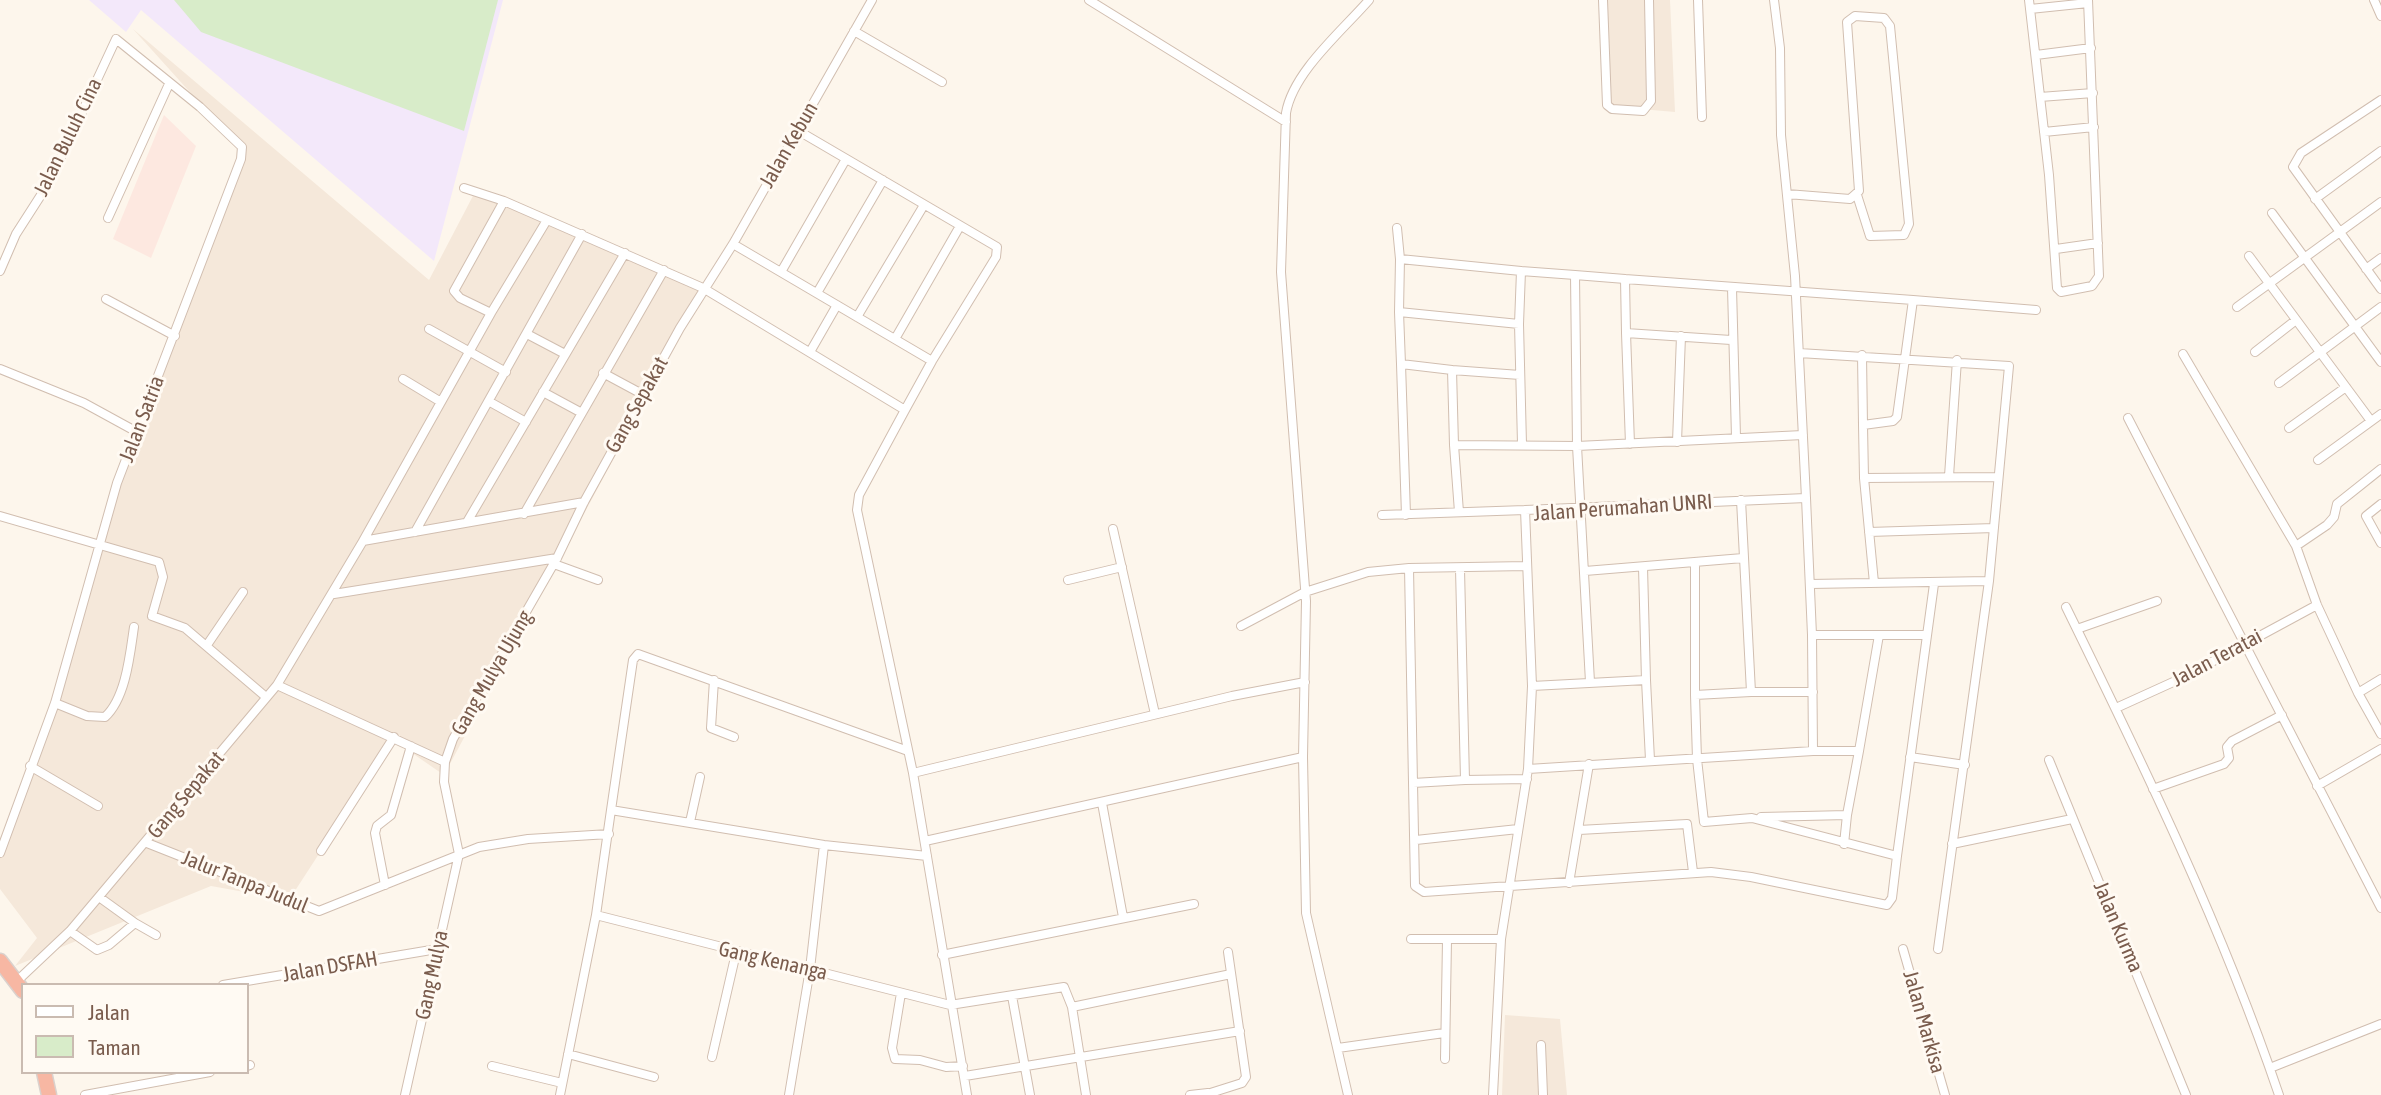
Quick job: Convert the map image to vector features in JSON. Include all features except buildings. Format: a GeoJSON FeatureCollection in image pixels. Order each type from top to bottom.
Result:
{"type":"FeatureCollection","features":[{"type":"Feature","properties":{"kind":"highway"},"geometry":{"type":"LineString","coordinates":[[0,961],[20,986]]}},
{"type":"Feature","properties":{"kind":"highway"},"geometry":{"type":"LineString","coordinates":[[44,1074],[49,1095]]}},
{"type":"Feature","properties":{"kind":"street","name":"Jalan Kebun"},"geometry":{"type":"LineString","coordinates":[[703,288],[733,244],[872,0]]}},
{"type":"Feature","properties":{"kind":"street"},"geometry":{"type":"LineString","coordinates":[[1089,0],[1286,122]]}},
{"type":"Feature","properties":{"kind":"street"},"geometry":{"type":"LineString","coordinates":[[1348,1095],[1308,929],[1303,757],[1305,592],[1281,284],[1288,103],[1295,86],[1369,0]]}},
{"type":"Feature","properties":{"kind":"street"},"geometry":{"type":"LineString","coordinates":[[1603,0],[1607,105],[1612,109],[1643,111],[1649,107],[1651,101],[1649,0]]}},
{"type":"Feature","properties":{"kind":"street"},"geometry":{"type":"LineString","coordinates":[[1698,0],[1702,117]]}},
{"type":"Feature","properties":{"kind":"street"},"geometry":{"type":"LineString","coordinates":[[1773,0],[1779,35],[1781,135],[1796,293],[1811,584],[1813,751]]}},
{"type":"Feature","properties":{"kind":"street"},"geometry":{"type":"LineString","coordinates":[[2374,0],[2381,16]]}},
{"type":"Feature","properties":{"kind":"street"},"geometry":{"type":"LineString","coordinates":[[2088,1],[2099,276],[2095,285],[2061,292],[2057,288],[2056,249],[2029,4],[2088,1]]}},
{"type":"Feature","properties":{"kind":"street"},"geometry":{"type":"LineString","coordinates":[[1787,194],[1850,199],[1857,195],[1860,186],[1847,22],[1855,16],[1884,19],[1890,26],[1909,224],[1904,235],[1870,236],[1857,195]]}},
{"type":"Feature","properties":{"kind":"street"},"geometry":{"type":"LineString","coordinates":[[854,31],[942,82]]}},
{"type":"Feature","properties":{"kind":"street","name":"Jalan Satria"},"geometry":{"type":"LineString","coordinates":[[0,853],[55,703],[97,547],[137,432],[243,152],[240,143],[116,39]]}},
{"type":"Feature","properties":{"kind":"street","name":"Jalan Buluh Cina"},"geometry":{"type":"LineString","coordinates":[[0,271],[16,234],[50,181],[116,39]]}},
{"type":"Feature","properties":{"kind":"street"},"geometry":{"type":"LineString","coordinates":[[2036,55],[2091,48]]}},
{"type":"Feature","properties":{"kind":"street"},"geometry":{"type":"LineString","coordinates":[[108,218],[169,84]]}},
{"type":"Feature","properties":{"kind":"street"},"geometry":{"type":"LineString","coordinates":[[2040,97],[2093,93]]}},
{"type":"Feature","properties":{"kind":"street"},"geometry":{"type":"LineString","coordinates":[[2381,100],[2294,160],[2295,171],[2381,289]]}},
{"type":"Feature","properties":{"kind":"street"},"geometry":{"type":"LineString","coordinates":[[2044,132],[2094,127]]}},
{"type":"Feature","properties":{"kind":"street"},"geometry":{"type":"LineString","coordinates":[[797,130],[997,247],[998,253],[932,361],[859,495],[857,510],[913,773],[967,1095]]}},
{"type":"Feature","properties":{"kind":"street"},"geometry":{"type":"LineString","coordinates":[[2315,199],[2381,151]]}},
{"type":"Feature","properties":{"kind":"street"},"geometry":{"type":"LineString","coordinates":[[781,272],[846,159]]}},
{"type":"Feature","properties":{"kind":"street"},"geometry":{"type":"LineString","coordinates":[[817,293],[883,180]]}},
{"type":"Feature","properties":{"kind":"street"},"geometry":{"type":"LineString","coordinates":[[464,188],[504,201],[703,288],[905,410]]}},
{"type":"Feature","properties":{"kind":"street"},"geometry":{"type":"LineString","coordinates":[[491,313],[460,298],[454,291],[504,201]]}},
{"type":"Feature","properties":{"kind":"street"},"geometry":{"type":"LineString","coordinates":[[2237,307],[2381,202]]}},
{"type":"Feature","properties":{"kind":"street"},"geometry":{"type":"LineString","coordinates":[[857,317],[923,205]]}},
{"type":"Feature","properties":{"kind":"street"},"geometry":{"type":"LineString","coordinates":[[2272,213],[2381,362]]}},
{"type":"Feature","properties":{"kind":"street","name":"Gang Sepakat"},"geometry":{"type":"LineString","coordinates":[[23,983],[147,843],[277,685],[334,594],[491,313],[547,220]]}},
{"type":"Feature","properties":{"kind":"street"},"geometry":{"type":"LineString","coordinates":[[895,339],[960,226]]}},
{"type":"Feature","properties":{"kind":"street"},"geometry":{"type":"LineString","coordinates":[[1397,228],[1406,514]]}},
{"type":"Feature","properties":{"kind":"street"},"geometry":{"type":"LineString","coordinates":[[415,532],[582,234]]}},
{"type":"Feature","properties":{"kind":"street"},"geometry":{"type":"LineString","coordinates":[[2056,249],[2098,243]]}},
{"type":"Feature","properties":{"kind":"street"},"geometry":{"type":"LineString","coordinates":[[733,244],[932,361]]}},
{"type":"Feature","properties":{"kind":"street"},"geometry":{"type":"LineString","coordinates":[[467,522],[625,253]]}},
{"type":"Feature","properties":{"kind":"street"},"geometry":{"type":"LineString","coordinates":[[2249,256],[2371,421]]}},
{"type":"Feature","properties":{"kind":"street"},"geometry":{"type":"LineString","coordinates":[[2366,269],[2381,258]]}},
{"type":"Feature","properties":{"kind":"street"},"geometry":{"type":"LineString","coordinates":[[1400,259],[1732,288],[2036,310]]}},
{"type":"Feature","properties":{"kind":"street"},"geometry":{"type":"LineString","coordinates":[[524,514],[580,412],[664,270]]}},
{"type":"Feature","properties":{"kind":"street"},"geometry":{"type":"LineString","coordinates":[[1521,271],[1519,324],[1522,444]]}},
{"type":"Feature","properties":{"kind":"street"},"geometry":{"type":"LineString","coordinates":[[1575,275],[1577,446],[1590,682]]}},
{"type":"Feature","properties":{"kind":"street"},"geometry":{"type":"LineString","coordinates":[[1625,279],[1630,444]]}},
{"type":"Feature","properties":{"kind":"street","name":"Gang Sepakat"},"geometry":{"type":"LineString","coordinates":[[584,502],[703,288]]}},
{"type":"Feature","properties":{"kind":"street"},"geometry":{"type":"LineString","coordinates":[[1732,288],[1731,340],[1736,437]]}},
{"type":"Feature","properties":{"kind":"street"},"geometry":{"type":"LineString","coordinates":[[106,299],[175,336]]}},
{"type":"Feature","properties":{"kind":"street"},"geometry":{"type":"LineString","coordinates":[[1863,425],[1896,419],[1907,357],[1913,300]]}},
{"type":"Feature","properties":{"kind":"street"},"geometry":{"type":"LineString","coordinates":[[810,352],[837,305]]}},
{"type":"Feature","properties":{"kind":"street"},"geometry":{"type":"LineString","coordinates":[[2280,383],[2381,307]]}},
{"type":"Feature","properties":{"kind":"street"},"geometry":{"type":"LineString","coordinates":[[1399,313],[1519,324]]}},
{"type":"Feature","properties":{"kind":"street"},"geometry":{"type":"LineString","coordinates":[[2255,352],[2296,320]]}},
{"type":"Feature","properties":{"kind":"street"},"geometry":{"type":"LineString","coordinates":[[429,329],[506,372]]}},
{"type":"Feature","properties":{"kind":"street"},"geometry":{"type":"LineString","coordinates":[[1626,333],[1731,340]]}},
{"type":"Feature","properties":{"kind":"street"},"geometry":{"type":"LineString","coordinates":[[527,334],[565,354]]}},
{"type":"Feature","properties":{"kind":"street"},"geometry":{"type":"LineString","coordinates":[[1677,442],[1681,336]]}},
{"type":"Feature","properties":{"kind":"street"},"geometry":{"type":"LineString","coordinates":[[1799,352],[1957,360],[2005,365],[2011,370],[1989,581],[1938,949]]}},
{"type":"Feature","properties":{"kind":"street"},"geometry":{"type":"LineString","coordinates":[[2183,354],[2296,547],[2317,605],[2358,693],[2381,734]]}},
{"type":"Feature","properties":{"kind":"street"},"geometry":{"type":"LineString","coordinates":[[1862,355],[1864,478],[1874,583]]}},
{"type":"Feature","properties":{"kind":"street"},"geometry":{"type":"LineString","coordinates":[[1949,476],[1957,360]]}},
{"type":"Feature","properties":{"kind":"street"},"geometry":{"type":"LineString","coordinates":[[1401,364],[1520,375]]}},
{"type":"Feature","properties":{"kind":"street"},"geometry":{"type":"LineString","coordinates":[[0,369],[84,403],[137,432]]}},
{"type":"Feature","properties":{"kind":"street"},"geometry":{"type":"LineString","coordinates":[[1452,370],[1454,445],[1460,512]]}},
{"type":"Feature","properties":{"kind":"street"},"geometry":{"type":"LineString","coordinates":[[603,373],[642,394]]}},
{"type":"Feature","properties":{"kind":"street"},"geometry":{"type":"LineString","coordinates":[[402,379],[441,402]]}},
{"type":"Feature","properties":{"kind":"street"},"geometry":{"type":"LineString","coordinates":[[2289,428],[2346,387]]}},
{"type":"Feature","properties":{"kind":"street"},"geometry":{"type":"LineString","coordinates":[[543,392],[580,412]]}},
{"type":"Feature","properties":{"kind":"street"},"geometry":{"type":"LineString","coordinates":[[490,402],[526,422]]}},
{"type":"Feature","properties":{"kind":"street"},"geometry":{"type":"LineString","coordinates":[[2318,460],[2381,414]]}},
{"type":"Feature","properties":{"kind":"street"},"geometry":{"type":"LineString","coordinates":[[2128,418],[2381,908]]}},
{"type":"Feature","properties":{"kind":"street"},"geometry":{"type":"LineString","coordinates":[[1454,445],[1577,446],[1803,435]]}},
{"type":"Feature","properties":{"kind":"street"},"geometry":{"type":"LineString","coordinates":[[2296,547],[2328,525],[2334,517],[2337,504],[2381,469]]}},
{"type":"Feature","properties":{"kind":"street"},"geometry":{"type":"LineString","coordinates":[[1864,478],[1998,477]]}},
{"type":"Feature","properties":{"kind":"street","name":"Jalan Perumahan UNRI"},"geometry":{"type":"LineString","coordinates":[[1493,1095],[1500,939],[1528,769],[1532,686],[1525,510],[1806,498]]}},
{"type":"Feature","properties":{"kind":"street"},"geometry":{"type":"LineString","coordinates":[[1741,500],[1751,692]]}},
{"type":"Feature","properties":{"kind":"street"},"geometry":{"type":"LineString","coordinates":[[363,541],[584,502]]}},
{"type":"Feature","properties":{"kind":"street","name":"Gang Mulya Ujung"},"geometry":{"type":"LineString","coordinates":[[459,854],[444,792],[445,762],[453,739],[556,561],[584,502]]}},
{"type":"Feature","properties":{"kind":"street"},"geometry":{"type":"LineString","coordinates":[[2381,504],[2366,516],[2381,543]]}},
{"type":"Feature","properties":{"kind":"street"},"geometry":{"type":"LineString","coordinates":[[1382,515],[1525,510]]}},
{"type":"Feature","properties":{"kind":"street"},"geometry":{"type":"LineString","coordinates":[[0,516],[97,547],[159,562],[163,578],[152,617],[186,628],[266,697]]}},
{"type":"Feature","properties":{"kind":"street"},"geometry":{"type":"LineString","coordinates":[[1869,532],[1994,528]]}},
{"type":"Feature","properties":{"kind":"street"},"geometry":{"type":"LineString","coordinates":[[1113,529],[1155,714]]}},
{"type":"Feature","properties":{"kind":"street"},"geometry":{"type":"LineString","coordinates":[[1585,571],[1743,558]]}},
{"type":"Feature","properties":{"kind":"street"},"geometry":{"type":"LineString","coordinates":[[334,594],[556,561],[598,580]]}},
{"type":"Feature","properties":{"kind":"street"},"geometry":{"type":"LineString","coordinates":[[1695,564],[1697,759],[1704,822]]}},
{"type":"Feature","properties":{"kind":"street"},"geometry":{"type":"LineString","coordinates":[[1241,626],[1305,592],[1358,574],[1409,568],[1527,566]]}},
{"type":"Feature","properties":{"kind":"street"},"geometry":{"type":"LineString","coordinates":[[1068,580],[1122,567]]}},
{"type":"Feature","properties":{"kind":"street"},"geometry":{"type":"LineString","coordinates":[[1643,567],[1650,760]]}},
{"type":"Feature","properties":{"kind":"street"},"geometry":{"type":"LineString","coordinates":[[1409,568],[1415,884],[1418,890],[1569,883],[1693,872],[1751,877],[1887,905],[1892,898],[1934,583]]}},
{"type":"Feature","properties":{"kind":"street"},"geometry":{"type":"LineString","coordinates":[[1460,569],[1465,780]]}},
{"type":"Feature","properties":{"kind":"street"},"geometry":{"type":"LineString","coordinates":[[1811,584],[1989,581]]}},
{"type":"Feature","properties":{"kind":"street"},"geometry":{"type":"LineString","coordinates":[[207,645],[243,592]]}},
{"type":"Feature","properties":{"kind":"street"},"geometry":{"type":"LineString","coordinates":[[2077,629],[2157,601]]}},
{"type":"Feature","properties":{"kind":"street","name":"Jalan Teratai"},"geometry":{"type":"LineString","coordinates":[[2116,708],[2182,678],[2317,605]]}},
{"type":"Feature","properties":{"kind":"street"},"geometry":{"type":"LineString","coordinates":[[2066,607],[2116,708],[2214,926],[2279,1095]]}},
{"type":"Feature","properties":{"kind":"street"},"geometry":{"type":"LineString","coordinates":[[55,703],[87,716],[105,716],[111,712],[121,686],[134,627]]}},
{"type":"Feature","properties":{"kind":"street"},"geometry":{"type":"LineString","coordinates":[[1812,635],[1926,635]]}},
{"type":"Feature","properties":{"kind":"street"},"geometry":{"type":"LineString","coordinates":[[1844,844],[1879,635]]}},
{"type":"Feature","properties":{"kind":"street"},"geometry":{"type":"LineString","coordinates":[[560,1095],[596,915],[634,657],[645,654],[908,751]]}},
{"type":"Feature","properties":{"kind":"street"},"geometry":{"type":"LineString","coordinates":[[714,680],[711,728],[734,737]]}},
{"type":"Feature","properties":{"kind":"street"},"geometry":{"type":"LineString","coordinates":[[1532,686],[1646,680]]}},
{"type":"Feature","properties":{"kind":"street"},"geometry":{"type":"LineString","coordinates":[[2358,693],[2381,680]]}},
{"type":"Feature","properties":{"kind":"street"},"geometry":{"type":"LineString","coordinates":[[913,773],[1155,714],[1305,682]]}},
{"type":"Feature","properties":{"kind":"street"},"geometry":{"type":"LineString","coordinates":[[277,685],[445,762]]}},
{"type":"Feature","properties":{"kind":"street"},"geometry":{"type":"LineString","coordinates":[[1695,695],[1813,692]]}},
{"type":"Feature","properties":{"kind":"street"},"geometry":{"type":"LineString","coordinates":[[2153,789],[2224,764],[2229,758],[2227,747],[2232,741],[2282,715]]}},
{"type":"Feature","properties":{"kind":"street"},"geometry":{"type":"LineString","coordinates":[[321,851],[394,737]]}},
{"type":"Feature","properties":{"kind":"street"},"geometry":{"type":"LineString","coordinates":[[385,885],[375,833],[377,826],[391,816],[411,746]]}},
{"type":"Feature","properties":{"kind":"street"},"geometry":{"type":"LineString","coordinates":[[2317,786],[2381,749]]}},
{"type":"Feature","properties":{"kind":"street"},"geometry":{"type":"LineString","coordinates":[[1528,769],[1813,751],[1859,751]]}},
{"type":"Feature","properties":{"kind":"street"},"geometry":{"type":"LineString","coordinates":[[925,841],[1303,757]]}},
{"type":"Feature","properties":{"kind":"street"},"geometry":{"type":"LineString","coordinates":[[1910,757],[1965,765]]}},
{"type":"Feature","properties":{"kind":"street","name":"Jalan Kurma"},"geometry":{"type":"LineString","coordinates":[[2049,760],[2186,1095]]}},
{"type":"Feature","properties":{"kind":"street"},"geometry":{"type":"LineString","coordinates":[[1569,883],[1589,764]]}},
{"type":"Feature","properties":{"kind":"street"},"geometry":{"type":"LineString","coordinates":[[30,766],[97,806]]}},
{"type":"Feature","properties":{"kind":"street"},"geometry":{"type":"LineString","coordinates":[[690,822],[699,777]]}},
{"type":"Feature","properties":{"kind":"street"},"geometry":{"type":"LineString","coordinates":[[1413,783],[1527,779]]}},
{"type":"Feature","properties":{"kind":"street"},"geometry":{"type":"LineString","coordinates":[[1102,803],[1123,917]]}},
{"type":"Feature","properties":{"kind":"street"},"geometry":{"type":"LineString","coordinates":[[611,810],[824,845],[927,856]]}},
{"type":"Feature","properties":{"kind":"street"},"geometry":{"type":"LineString","coordinates":[[1578,830],[1752,818],[1847,815]]}},
{"type":"Feature","properties":{"kind":"street"},"geometry":{"type":"LineString","coordinates":[[1752,818],[1897,856]]}},
{"type":"Feature","properties":{"kind":"street"},"geometry":{"type":"LineString","coordinates":[[1952,844],[2072,819]]}},
{"type":"Feature","properties":{"kind":"street"},"geometry":{"type":"LineString","coordinates":[[1687,824],[1693,872]]}},
{"type":"Feature","properties":{"kind":"street"},"geometry":{"type":"LineString","coordinates":[[1416,840],[1518,829]]}},
{"type":"Feature","properties":{"kind":"street","name":"Jalur Tanpa Judul"},"geometry":{"type":"LineString","coordinates":[[147,843],[314,910],[329,909],[459,854],[506,842],[608,834]]}},
{"type":"Feature","properties":{"kind":"street"},"geometry":{"type":"LineString","coordinates":[[789,1095],[810,969],[824,845]]}},
{"type":"Feature","properties":{"kind":"street","name":"Gang Mulya"},"geometry":{"type":"LineString","coordinates":[[405,1095],[459,854]]}},
{"type":"Feature","properties":{"kind":"street"},"geometry":{"type":"LineString","coordinates":[[99,897],[156,935]]}},
{"type":"Feature","properties":{"kind":"street"},"geometry":{"type":"LineString","coordinates":[[942,955],[1194,904]]}},
{"type":"Feature","properties":{"kind":"street","name":"Gang Kenanga"},"geometry":{"type":"LineString","coordinates":[[596,915],[736,953],[950,1005]]}},
{"type":"Feature","properties":{"kind":"street"},"geometry":{"type":"LineString","coordinates":[[70,931],[99,950],[135,923]]}},
{"type":"Feature","properties":{"kind":"street"},"geometry":{"type":"LineString","coordinates":[[1411,939],[1500,939]]}},
{"type":"Feature","properties":{"kind":"street"},"geometry":{"type":"LineString","coordinates":[[1445,1059],[1447,940]]}},
{"type":"Feature","properties":{"kind":"street","name":"Jalan DSFAH"},"geometry":{"type":"LineString","coordinates":[[235,983],[437,949]]}},
{"type":"Feature","properties":{"kind":"street","name":"Jalan Markisa"},"geometry":{"type":"LineString","coordinates":[[1903,949],[1945,1095]]}},
{"type":"Feature","properties":{"kind":"street"},"geometry":{"type":"LineString","coordinates":[[1190,1095],[1207,1094],[1246,1079],[1228,952]]}},
{"type":"Feature","properties":{"kind":"street"},"geometry":{"type":"LineString","coordinates":[[712,1057],[736,953]]}},
{"type":"Feature","properties":{"kind":"street"},"geometry":{"type":"LineString","coordinates":[[1072,1007],[1231,974]]}},
{"type":"Feature","properties":{"kind":"street"},"geometry":{"type":"LineString","coordinates":[[950,1005],[1064,987],[1072,1007],[1086,1095]]}},
{"type":"Feature","properties":{"kind":"street"},"geometry":{"type":"LineString","coordinates":[[901,993],[892,1048],[895,1059],[920,1060],[952,1068],[962,1066]]}},
{"type":"Feature","properties":{"kind":"street"},"geometry":{"type":"LineString","coordinates":[[1012,996],[1030,1095]]}},
{"type":"Feature","properties":{"kind":"street"},"geometry":{"type":"LineString","coordinates":[[2270,1068],[2381,1024]]}},
{"type":"Feature","properties":{"kind":"street"},"geometry":{"type":"LineString","coordinates":[[965,1076],[1240,1031]]}},
{"type":"Feature","properties":{"kind":"street"},"geometry":{"type":"LineString","coordinates":[[1338,1048],[1444,1033]]}},
{"type":"Feature","properties":{"kind":"street"},"geometry":{"type":"LineString","coordinates":[[1541,1045],[1543,1095]]}},
{"type":"Feature","properties":{"kind":"street"},"geometry":{"type":"LineString","coordinates":[[568,1054],[654,1077]]}},
{"type":"Feature","properties":{"kind":"street"},"geometry":{"type":"LineString","coordinates":[[492,1066],[562,1083]]}},
{"type":"Feature","properties":{"kind":"street"},"geometry":{"type":"LineString","coordinates":[[85,1095],[199,1074]]}},
{"type":"Feature","properties":{"kind":"shaded area"},"geometry":{"type":"Polygon","coordinates":[[[89,0],[503,0],[434,261],[141,10],[126,32],[89,0]]]}},
{"type":"Feature","properties":{"kind":"shaded area"},"geometry":{"type":"Polygon","coordinates":[[[1600,0],[1670,0],[1675,112],[1606,106],[1600,0]]]}},
{"type":"Feature","properties":{"kind":"shaded area"},"geometry":{"type":"Polygon","coordinates":[[[133,29],[429,280],[475,192],[704,290],[444,775],[393,740],[289,900],[211,886],[15,966],[37,938],[0,889],[0,856],[53,706],[94,551],[243,151],[133,29]]]}},
{"type":"Feature","properties":{"kind":"shaded area"},"geometry":{"type":"Polygon","coordinates":[[[164,115],[196,146],[151,258],[113,239],[164,115]]]}},
{"type":"Feature","properties":{"kind":"shaded area"},"geometry":{"type":"Polygon","coordinates":[[[1505,1015],[1560,1019],[1567,1095],[1502,1095],[1505,1015]]]}},
{"type":"Feature","properties":{"kind":"green space"},"geometry":{"type":"Polygon","coordinates":[[[174,0],[498,0],[464,131],[201,32],[174,0]]]}}]}
